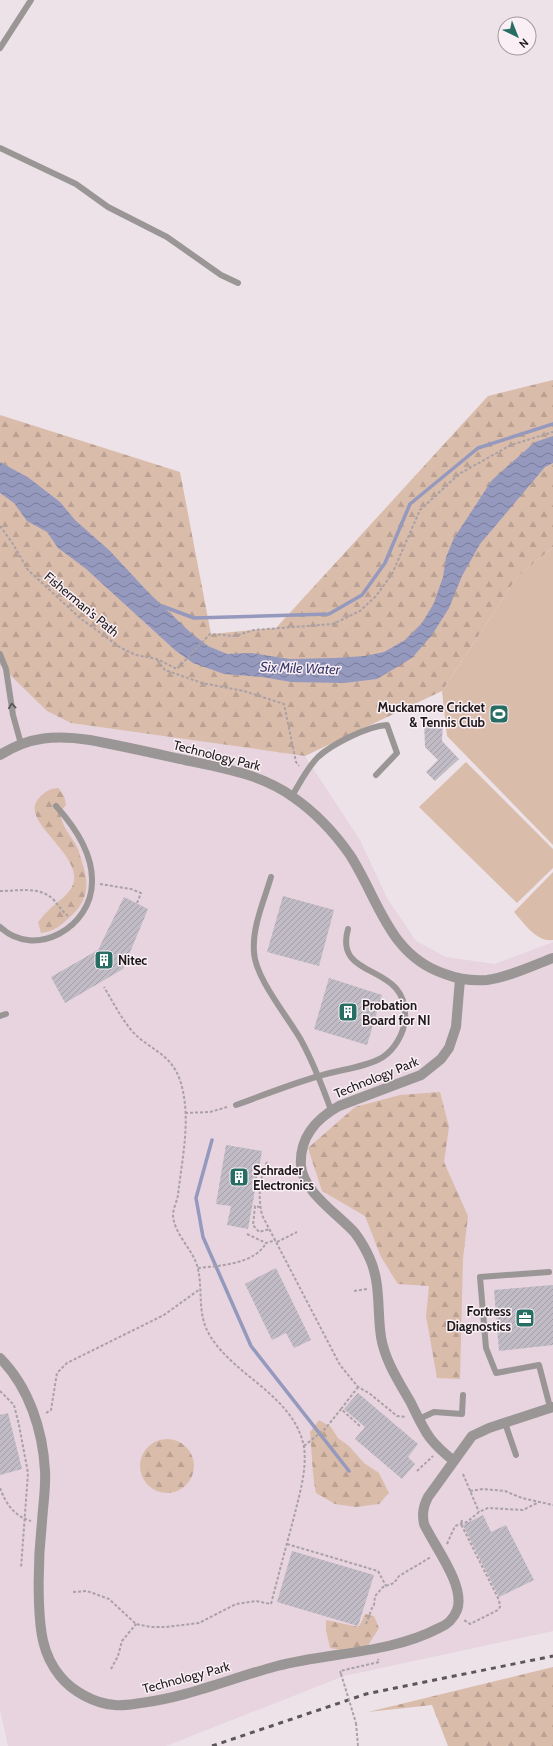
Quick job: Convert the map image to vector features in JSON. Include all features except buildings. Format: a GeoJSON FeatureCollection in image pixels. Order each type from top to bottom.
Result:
{"type":"FeatureCollection","features":[{"type":"Feature","properties":{"kind":"street","name":"Technology Park"},"geometry":{"type":"LineString","coordinates":[[0,755],[21,744],[39,738],[57,736],[90,740],[231,769],[263,780],[292,796],[322,819],[350,855],[399,943],[409,954],[430,969],[460,979],[487,980],[553,958]]}},
{"type":"Feature","properties":{"kind":"street","name":"Technology Park"},"geometry":{"type":"LineString","coordinates":[[454,1461],[439,1449],[429,1437],[394,1372],[385,1352],[380,1330],[376,1277],[368,1256],[355,1233],[309,1187],[301,1167],[301,1152],[305,1138],[315,1123],[331,1110],[421,1075],[441,1059],[449,1048],[454,1033],[460,979]]}},
{"type":"Feature","properties":{"kind":"street","name":"Technology Park"},"geometry":{"type":"LineString","coordinates":[[0,1358],[21,1386],[30,1403],[38,1428],[45,1471],[38,1577],[40,1624],[45,1651],[50,1663],[69,1685],[80,1692],[97,1700],[115,1705],[159,1700],[290,1663],[394,1645],[439,1628],[446,1624],[454,1614]]}},
{"type":"Feature","properties":{"kind":"street"},"geometry":{"type":"LineString","coordinates":[[454,1614],[458,1604],[458,1592],[454,1580],[424,1524],[422,1515],[428,1498],[472,1436],[478,1432],[552,1407]]}},
{"type":"Feature","properties":{"kind":"lane"},"geometry":{"type":"LineString","coordinates":[[0,48],[31,0]]}},
{"type":"Feature","properties":{"kind":"lane"},"geometry":{"type":"LineString","coordinates":[[0,148],[76,184],[108,207],[167,237],[221,275],[238,283]]}},
{"type":"Feature","properties":{"kind":"lane"},"geometry":{"type":"LineString","coordinates":[[0,654],[6,669],[13,715],[21,744]]}},
{"type":"Feature","properties":{"kind":"lane"},"geometry":{"type":"LineString","coordinates":[[292,796],[319,756],[333,747],[376,726],[387,725],[397,753],[376,775]]}},
{"type":"Feature","properties":{"kind":"lane"},"geometry":{"type":"LineString","coordinates":[[0,927],[15,937],[26,941],[44,941],[52,938],[74,923],[81,916],[88,903],[92,883],[90,861],[85,848],[72,826],[56,806]]}},
{"type":"Feature","properties":{"kind":"lane"},"geometry":{"type":"LineString","coordinates":[[271,878],[256,930],[254,953],[259,971],[300,1038],[319,1075],[331,1110]]}},
{"type":"Feature","properties":{"kind":"lane"},"geometry":{"type":"LineString","coordinates":[[236,1105],[319,1075],[383,1057],[397,1041],[405,1021],[405,1004],[396,988],[386,978],[361,967],[350,956],[345,944],[348,929]]}},
{"type":"Feature","properties":{"kind":"lane"},"geometry":{"type":"LineString","coordinates":[[549,1272],[480,1277],[486,1348],[496,1373],[539,1365],[552,1407]]}},
{"type":"Feature","properties":{"kind":"lane"},"geometry":{"type":"LineString","coordinates":[[419,1419],[434,1412],[462,1414],[463,1395]]}},
{"type":"Feature","properties":{"kind":"lane"},"geometry":{"type":"LineString","coordinates":[[505,1423],[516,1455]]}},
{"type":"Feature","properties":{"kind":"path","name":"Fisherman's Path"},"geometry":{"type":"LineString","coordinates":[[0,526],[13,544],[28,570],[80,618],[121,648],[158,660],[177,669],[210,634],[235,636],[254,630],[333,624],[360,611],[376,596],[392,574],[420,510],[459,474],[511,445],[553,432]]}},
{"type":"Feature","properties":{"kind":"path"},"geometry":{"type":"LineString","coordinates":[[158,660],[166,670],[180,676],[202,683],[244,691],[284,704],[296,762],[305,775]]}},
{"type":"Feature","properties":{"kind":"path"},"geometry":{"type":"LineString","coordinates":[[92,883],[131,889],[141,893],[137,903]]}},
{"type":"Feature","properties":{"kind":"path"},"geometry":{"type":"LineString","coordinates":[[0,890],[33,890],[44,893],[51,898],[74,923]]}},
{"type":"Feature","properties":{"kind":"path"},"geometry":{"type":"LineString","coordinates":[[73,1592],[87,1591],[109,1599],[136,1624],[166,1627],[199,1623],[236,1604],[256,1601],[271,1604],[303,1479],[304,1446],[289,1414],[257,1382],[221,1350],[208,1332],[203,1321],[200,1305],[198,1268],[192,1253],[177,1228],[173,1215],[177,1198],[185,1135],[184,1097],[176,1071],[168,1060],[133,1031],[121,1016],[104,987]]}},
{"type":"Feature","properties":{"kind":"path"},"geometry":{"type":"LineString","coordinates":[[185,1113],[210,1112],[236,1105]]}},
{"type":"Feature","properties":{"kind":"path"},"geometry":{"type":"LineString","coordinates":[[267,1162],[261,1175],[258,1192],[262,1215],[340,1365],[358,1388],[369,1393],[397,1416],[419,1419]]}},
{"type":"Feature","properties":{"kind":"path"},"geometry":{"type":"LineString","coordinates":[[260,1207],[255,1206],[253,1225],[259,1232],[270,1229]]}},
{"type":"Feature","properties":{"kind":"path"},"geometry":{"type":"LineString","coordinates":[[247,1234],[266,1243],[276,1241],[297,1232]]}},
{"type":"Feature","properties":{"kind":"path"},"geometry":{"type":"LineString","coordinates":[[198,1268],[236,1263],[258,1252],[266,1243]]}},
{"type":"Feature","properties":{"kind":"path"},"geometry":{"type":"LineString","coordinates":[[41,1416],[51,1410],[57,1373],[67,1363],[164,1315],[200,1289]]}},
{"type":"Feature","properties":{"kind":"path"},"geometry":{"type":"LineString","coordinates":[[304,1446],[325,1429],[358,1388]]}},
{"type":"Feature","properties":{"kind":"path"},"geometry":{"type":"LineString","coordinates":[[0,1391],[14,1405],[28,1474],[20,1568]]}},
{"type":"Feature","properties":{"kind":"path"},"geometry":{"type":"LineString","coordinates":[[341,1409],[361,1427]]}},
{"type":"Feature","properties":{"kind":"path"},"geometry":{"type":"LineString","coordinates":[[417,1471],[439,1449]]}},
{"type":"Feature","properties":{"kind":"path"},"geometry":{"type":"LineString","coordinates":[[463,1474],[478,1512]]}},
{"type":"Feature","properties":{"kind":"path"},"geometry":{"type":"LineString","coordinates":[[0,1488],[11,1510],[24,1519],[42,1524]]}},
{"type":"Feature","properties":{"kind":"path"},"geometry":{"type":"LineString","coordinates":[[470,1491],[483,1489],[505,1491],[522,1498],[553,1505]]}},
{"type":"Feature","properties":{"kind":"path"},"geometry":{"type":"LineString","coordinates":[[366,1624],[374,1605],[375,1596],[383,1587],[394,1584],[400,1576],[445,1549],[455,1526],[461,1524],[478,1512],[488,1508],[523,1510],[539,1502]]}},
{"type":"Feature","properties":{"kind":"path"},"geometry":{"type":"LineString","coordinates":[[454,1614],[470,1624],[498,1610],[500,1607],[499,1600],[461,1524],[462,1520]]}},
{"type":"Feature","properties":{"kind":"path"},"geometry":{"type":"LineString","coordinates":[[287,1544],[378,1571],[386,1586]]}},
{"type":"Feature","properties":{"kind":"path"},"geometry":{"type":"LineString","coordinates":[[111,1670],[118,1656],[122,1641],[136,1624]]}},
{"type":"Feature","properties":{"kind":"path"},"geometry":{"type":"LineString","coordinates":[[358,1746],[356,1723],[340,1671],[376,1662]]}},
{"type":"Feature","properties":{"kind":"shaded area"},"geometry":{"type":"Polygon","coordinates":[[[0,665],[47,710],[71,723],[305,756],[360,840],[387,898],[416,941],[446,957],[495,964],[553,942],[553,1631],[344,1676],[166,1746],[8,1746],[0,1710],[0,665]]]}},
{"type":"Feature","properties":{"kind":"green space"},"geometry":{"type":"Polygon","coordinates":[[[553,380],[553,547],[517,577],[442,691],[305,756],[71,723],[47,711],[0,665],[0,415],[180,472],[211,634],[276,628],[488,396],[553,380]]]}},
{"type":"Feature","properties":{"kind":"green space","name":"Muckamore Cricket & Tennis Club"},"geometry":{"type":"Polygon","coordinates":[[[553,547],[553,845],[447,736],[442,691],[517,577],[553,547]]]}},
{"type":"Feature","properties":{"kind":"green space"},"geometry":{"type":"Polygon","coordinates":[[[466,762],[553,849],[553,868],[517,903],[419,807],[466,762]]]}},
{"type":"Feature","properties":{"kind":"green space"},"geometry":{"type":"Polygon","coordinates":[[[58,788],[64,795],[66,805],[60,812],[61,818],[79,851],[86,877],[86,890],[82,903],[72,915],[61,925],[41,933],[38,922],[67,894],[74,881],[73,870],[67,858],[36,815],[35,806],[40,797],[52,789],[58,788]]]}},
{"type":"Feature","properties":{"kind":"green space"},"geometry":{"type":"Polygon","coordinates":[[[553,872],[553,940],[547,940],[531,931],[514,912],[553,872]]]}},
{"type":"Feature","properties":{"kind":"green space"},"geometry":{"type":"Polygon","coordinates":[[[440,1092],[449,1127],[444,1162],[468,1216],[463,1259],[460,1379],[437,1378],[426,1316],[429,1286],[398,1284],[381,1257],[365,1216],[322,1191],[308,1148],[355,1107],[400,1095],[440,1092]]]}},
{"type":"Feature","properties":{"kind":"green space"},"geometry":{"type":"Polygon","coordinates":[[[319,1420],[331,1427],[338,1438],[349,1446],[364,1463],[379,1473],[389,1493],[379,1504],[356,1507],[335,1504],[316,1493],[310,1432],[319,1420]]]}},
{"type":"Feature","properties":{"kind":"green space"},"geometry":{"type":"Polygon","coordinates":[[[162,1439],[172,1439],[182,1443],[190,1451],[194,1461],[194,1471],[190,1481],[182,1489],[172,1493],[162,1493],[152,1489],[144,1481],[140,1471],[140,1461],[144,1451],[152,1443],[162,1439]]]}},
{"type":"Feature","properties":{"kind":"green space"},"geometry":{"type":"Polygon","coordinates":[[[365,1614],[374,1616],[379,1628],[367,1647],[348,1651],[330,1648],[326,1630],[326,1620],[359,1627],[365,1614]]]}},
{"type":"Feature","properties":{"kind":"green space"},"geometry":{"type":"Polygon","coordinates":[[[553,1667],[553,1746],[448,1746],[432,1705],[368,1712],[553,1667]]]}},
{"type":"Feature","properties":{"kind":"water","name":"Six Mile Water"},"geometry":{"type":"Polygon","coordinates":[[[553,436],[553,463],[545,467],[480,544],[462,576],[449,608],[432,635],[412,658],[377,679],[344,683],[291,682],[262,677],[224,674],[193,663],[176,651],[85,568],[58,548],[47,532],[27,521],[14,503],[0,493],[0,462],[29,478],[60,502],[75,520],[110,551],[149,593],[191,633],[208,646],[227,654],[251,653],[290,659],[365,656],[384,652],[405,640],[422,623],[434,603],[443,577],[446,557],[454,538],[492,480],[535,442],[553,436]]]}},
{"type":"Feature","properties":{"kind":"waterway"},"geometry":{"type":"LineString","coordinates":[[162,606],[194,618],[329,614],[362,595],[385,563],[410,504],[478,448],[553,424]]}},
{"type":"Feature","properties":{"kind":"waterway"},"geometry":{"type":"LineString","coordinates":[[212,1140],[196,1198],[203,1237],[251,1346],[349,1471]]}},
{"type":"Feature","properties":{"kind":"railway"},"geometry":{"type":"LineString","coordinates":[[212,1746],[366,1694],[553,1656]]}},
{"type":"Feature","properties":{"kind":"place","name":"Muckamore Cricket & Tennis Club"},"geometry":{"type":"Point","coordinates":[499,714]}},
{"type":"Feature","properties":{"kind":"place","name":"Nitec"},"geometry":{"type":"Point","coordinates":[104,960]}},
{"type":"Feature","properties":{"kind":"place","name":"Probation Board for NI"},"geometry":{"type":"Point","coordinates":[348,1012]}},
{"type":"Feature","properties":{"kind":"place","name":"Schrader Electronics"},"geometry":{"type":"Point","coordinates":[239,1177]}},
{"type":"Feature","properties":{"kind":"place","name":"Fortress Diagnostics"},"geometry":{"type":"Point","coordinates":[525,1318]}}]}
